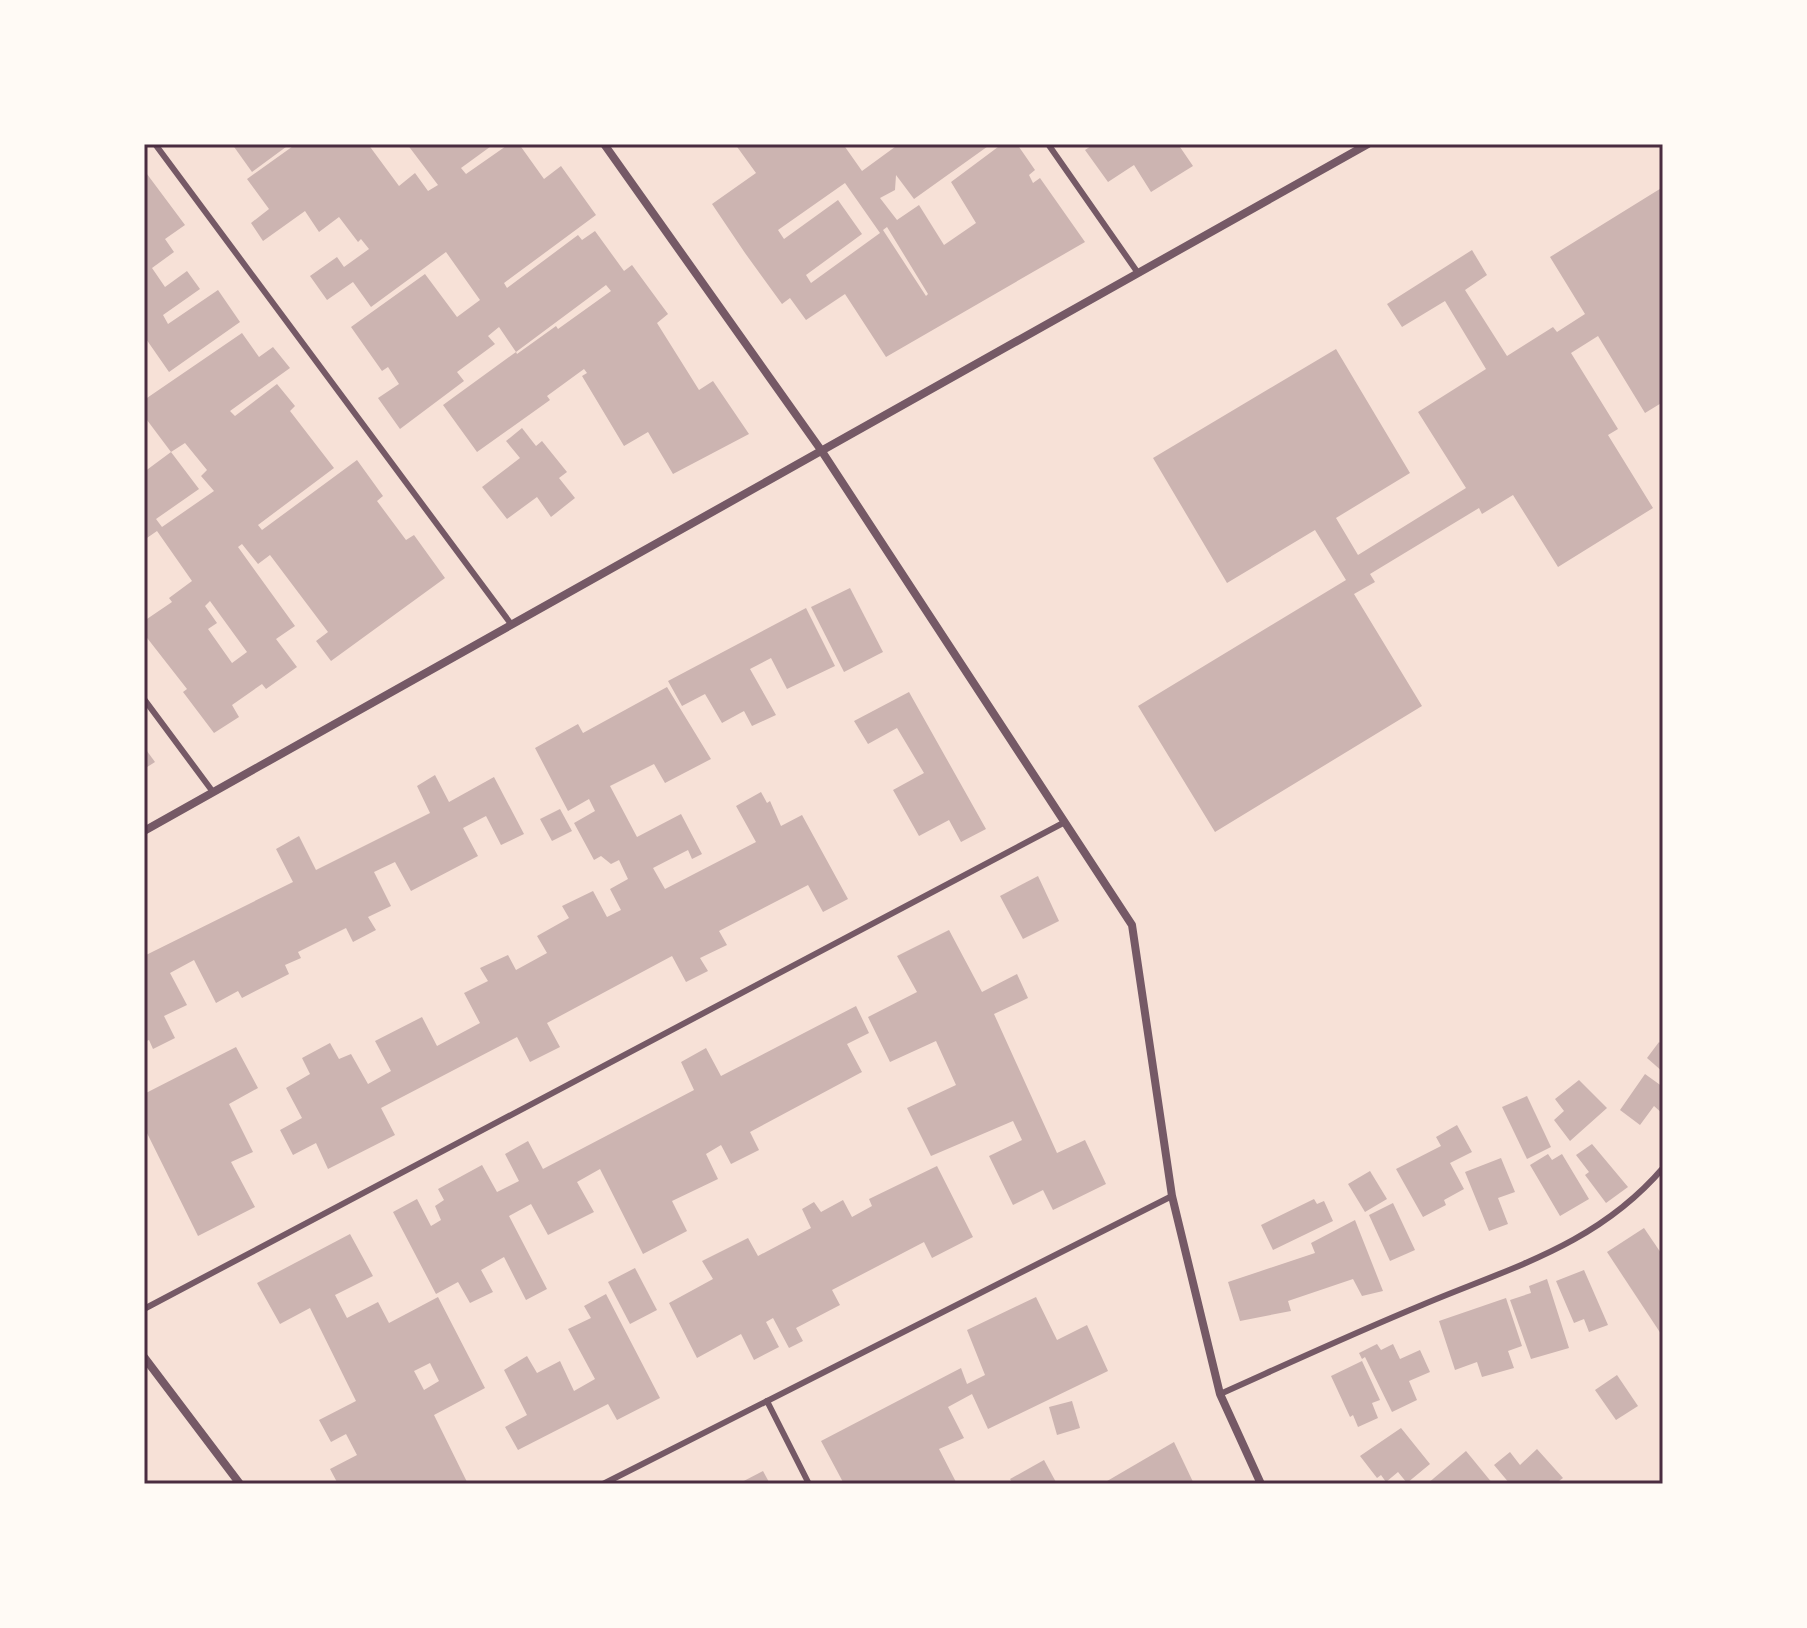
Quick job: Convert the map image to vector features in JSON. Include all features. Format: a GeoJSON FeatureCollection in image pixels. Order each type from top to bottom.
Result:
{"type":"FeatureCollection","features":[{"type":"Feature","properties":{"kind":"street"},"geometry":{"type":"LineString","coordinates":[[604,144],[821,450],[1132,925],[1172,1196],[1220,1394],[1261,1484]]}},
{"type":"Feature","properties":{"kind":"street"},"geometry":{"type":"LineString","coordinates":[[144,831],[1368,144]]}},
{"type":"Feature","properties":{"kind":"street"},"geometry":{"type":"LineString","coordinates":[[144,1357],[240,1484]]}},
{"type":"Feature","properties":{"kind":"lane"},"geometry":{"type":"LineString","coordinates":[[155,144],[511,624]]}},
{"type":"Feature","properties":{"kind":"lane"},"geometry":{"type":"LineString","coordinates":[[1048,144],[1138,273]]}},
{"type":"Feature","properties":{"kind":"lane"},"geometry":{"type":"LineString","coordinates":[[144,699],[213,792]]}},
{"type":"Feature","properties":{"kind":"lane"},"geometry":{"type":"LineString","coordinates":[[144,1309],[1065,822]]}},
{"type":"Feature","properties":{"kind":"lane"},"geometry":{"type":"LineString","coordinates":[[1220,1394],[1420,1306],[1572,1244],[1641,1193],[1663,1168]]}},
{"type":"Feature","properties":{"kind":"lane"},"geometry":{"type":"LineString","coordinates":[[603,1484],[1172,1196]]}},
{"type":"Feature","properties":{"kind":"lane"},"geometry":{"type":"LineString","coordinates":[[767,1401],[809,1484]]}},
{"type":"Feature","properties":{"kind":"building"},"geometry":{"type":"Polygon","coordinates":[[[232,144],[290,144],[252,172],[232,144]]]}},
{"type":"Feature","properties":{"kind":"building"},"geometry":{"type":"Polygon","coordinates":[[[296,144],[368,144],[399,186],[415,173],[428,191],[438,185],[407,144],[494,144],[461,168],[466,174],[509,144],[519,144],[544,179],[561,166],[596,215],[504,283],[507,288],[578,235],[582,240],[595,231],[624,271],[632,265],[668,314],[657,323],[699,390],[713,381],[749,434],[673,474],[648,432],[624,446],[582,376],[587,373],[584,369],[547,396],[550,400],[477,452],[443,405],[516,352],[499,327],[488,336],[495,344],[457,372],[464,381],[400,429],[378,398],[399,384],[388,367],[382,371],[351,327],[425,274],[457,317],[480,300],[446,252],[371,307],[353,282],[327,300],[310,276],[337,257],[344,267],[369,249],[361,239],[358,242],[339,217],[319,232],[305,211],[263,241],[251,223],[269,209],[247,179],[296,144]],[[606,285],[516,352],[556,326],[558,329],[611,291],[606,285]]]}},
{"type":"Feature","properties":{"kind":"building"},"geometry":{"type":"Polygon","coordinates":[[[735,144],[843,144],[862,171],[899,144],[991,144],[914,199],[896,175],[895,190],[880,198],[897,220],[919,205],[944,245],[976,223],[951,182],[1002,144],[1017,144],[1035,170],[1029,175],[1033,183],[1040,178],[1085,242],[886,357],[845,294],[806,320],[790,298],[782,304],[745,253],[712,204],[756,173],[735,144]],[[845,183],[778,230],[784,239],[838,200],[862,234],[806,275],[811,283],[880,233],[845,183]],[[887,227],[883,230],[926,296],[928,294],[887,227]]]}},
{"type":"Feature","properties":{"kind":"building"},"geometry":{"type":"Polygon","coordinates":[[[1094,144],[1185,144],[1180,147],[1193,166],[1151,192],[1134,165],[1108,182],[1085,150],[1094,144]]]}},
{"type":"Feature","properties":{"kind":"building"},"geometry":{"type":"Polygon","coordinates":[[[144,170],[185,225],[165,239],[174,252],[152,268],[165,287],[187,271],[200,289],[163,315],[168,324],[218,290],[240,322],[169,372],[144,336],[144,170]]]}},
{"type":"Feature","properties":{"kind":"building"},"geometry":{"type":"Polygon","coordinates":[[[1663,187],[1663,402],[1645,413],[1598,336],[1571,353],[1618,429],[1608,435],[1653,508],[1558,567],[1513,495],[1482,514],[1479,508],[1370,574],[1375,582],[1354,594],[1422,706],[1215,832],[1138,706],[1346,580],[1315,530],[1227,583],[1153,458],[1336,349],[1410,473],[1336,518],[1358,555],[1466,488],[1418,412],[1486,369],[1445,301],[1402,327],[1387,304],[1472,250],[1487,275],[1465,290],[1507,356],[1553,327],[1557,332],[1585,314],[1550,257],[1663,187]]]}},
{"type":"Feature","properties":{"kind":"building"},"geometry":{"type":"Polygon","coordinates":[[[242,333],[259,357],[273,347],[290,368],[230,411],[235,416],[277,384],[295,406],[290,411],[334,468],[258,525],[262,530],[357,460],[383,496],[377,501],[406,540],[414,535],[445,578],[331,661],[316,641],[328,632],[270,555],[258,564],[242,544],[238,547],[295,626],[276,639],[297,667],[266,689],[262,684],[232,705],[239,717],[214,733],[183,692],[187,689],[144,634],[144,621],[172,602],[169,598],[192,581],[157,531],[144,540],[144,472],[171,452],[144,416],[144,400],[242,333]],[[185,443],[171,452],[199,489],[156,519],[162,527],[214,491],[201,476],[207,470],[185,443]],[[210,601],[205,606],[217,623],[208,629],[232,663],[247,652],[210,601]]]}},
{"type":"Feature","properties":{"kind":"building"},"geometry":{"type":"Polygon","coordinates":[[[522,428],[536,446],[542,441],[567,472],[559,478],[575,498],[551,517],[537,497],[507,519],[482,487],[520,458],[506,441],[522,428]]]}},
{"type":"Feature","properties":{"kind":"building"},"geometry":{"type":"Polygon","coordinates":[[[850,588],[883,652],[844,672],[811,607],[850,588]]]}},
{"type":"Feature","properties":{"kind":"building"},"geometry":{"type":"Polygon","coordinates":[[[806,608],[835,666],[787,689],[771,658],[750,669],[776,715],[752,726],[744,711],[722,723],[705,694],[682,706],[668,681],[806,608]]]}},
{"type":"Feature","properties":{"kind":"building"},"geometry":{"type":"Polygon","coordinates":[[[667,687],[711,759],[665,783],[654,764],[610,786],[637,837],[681,814],[702,854],[692,859],[688,850],[653,868],[665,889],[756,842],[736,806],[761,792],[767,803],[770,801],[781,826],[802,815],[848,899],[823,912],[808,885],[719,931],[727,945],[700,958],[708,971],[686,982],[672,956],[547,1023],[560,1047],[530,1062],[517,1037],[381,1108],[395,1135],[328,1169],[316,1143],[293,1155],[280,1130],[302,1118],[286,1088],[310,1074],[302,1058],[330,1043],[339,1059],[351,1054],[368,1084],[391,1071],[375,1041],[422,1017],[437,1046],[480,1023],[464,993],[488,981],[480,968],[508,955],[516,970],[547,953],[537,936],[569,918],[562,906],[593,891],[607,917],[621,910],[610,889],[628,879],[619,860],[611,864],[601,856],[594,860],[574,823],[595,811],[589,799],[568,811],[535,748],[578,724],[583,733],[667,687]]]}},
{"type":"Feature","properties":{"kind":"building"},"geometry":{"type":"Polygon","coordinates":[[[909,692],[986,829],[961,842],[949,820],[919,836],[893,790],[924,773],[897,728],[868,744],[854,721],[909,692]]]}},
{"type":"Feature","properties":{"kind":"building"},"geometry":{"type":"Polygon","coordinates":[[[144,747],[155,762],[144,769],[144,747]]]}},
{"type":"Feature","properties":{"kind":"building"},"geometry":{"type":"Polygon","coordinates":[[[435,775],[449,802],[494,777],[524,834],[501,845],[486,816],[463,828],[478,856],[411,891],[395,862],[374,872],[391,906],[368,917],[376,930],[353,942],[346,928],[298,952],[301,958],[285,965],[289,974],[242,998],[238,991],[216,1003],[194,960],[170,973],[187,1005],[164,1016],[175,1038],[153,1049],[149,1040],[144,1042],[144,956],[293,882],[276,849],[299,836],[316,870],[430,813],[417,786],[435,775]]]}},
{"type":"Feature","properties":{"kind":"building"},"geometry":{"type":"Polygon","coordinates":[[[560,809],[572,831],[552,841],[540,819],[560,809]]]}},
{"type":"Feature","properties":{"kind":"building"},"geometry":{"type":"Polygon","coordinates":[[[1038,876],[1059,921],[1023,939],[1000,896],[1038,876]]]}},
{"type":"Feature","properties":{"kind":"building"},"geometry":{"type":"Polygon","coordinates":[[[949,930],[982,992],[1017,974],[1028,998],[994,1014],[1057,1153],[1085,1140],[1106,1184],[1053,1210],[1043,1190],[1013,1205],[989,1156],[1022,1140],[1013,1121],[931,1156],[907,1108],[956,1085],[936,1041],[890,1062],[868,1017],[917,992],[897,956],[949,930]]]}},
{"type":"Feature","properties":{"kind":"building"},"geometry":{"type":"Polygon","coordinates":[[[856,1006],[869,1033],[847,1044],[862,1072],[750,1132],[759,1150],[731,1164],[721,1145],[706,1154],[718,1179],[672,1201],[687,1231],[643,1254],[600,1169],[577,1182],[594,1212],[548,1235],[531,1204],[509,1216],[547,1289],[526,1300],[504,1257],[481,1270],[493,1292],[470,1303],[458,1282],[436,1294],[393,1212],[417,1199],[431,1226],[441,1220],[435,1206],[444,1200],[438,1189],[482,1165],[497,1192],[519,1181],[505,1154],[528,1141],[543,1169],[694,1090],[681,1062],[706,1048],[721,1076],[856,1006]]]}},
{"type":"Feature","properties":{"kind":"building"},"geometry":{"type":"Polygon","coordinates":[[[1659,1042],[1663,1046],[1663,1072],[1647,1058],[1659,1042]]]}},
{"type":"Feature","properties":{"kind":"building"},"geometry":{"type":"Polygon","coordinates":[[[236,1047],[258,1088],[229,1104],[253,1152],[231,1162],[255,1207],[198,1236],[144,1127],[144,1094],[236,1047]]]}},
{"type":"Feature","properties":{"kind":"building"},"geometry":{"type":"Polygon","coordinates":[[[1645,1074],[1663,1087],[1663,1114],[1654,1106],[1640,1125],[1620,1110],[1645,1074]]]}},
{"type":"Feature","properties":{"kind":"building"},"geometry":{"type":"Polygon","coordinates":[[[1579,1080],[1607,1108],[1570,1141],[1554,1120],[1564,1111],[1555,1099],[1579,1080]]]}},
{"type":"Feature","properties":{"kind":"building"},"geometry":{"type":"Polygon","coordinates":[[[1527,1096],[1551,1147],[1527,1159],[1502,1107],[1527,1096]]]}},
{"type":"Feature","properties":{"kind":"building"},"geometry":{"type":"Polygon","coordinates":[[[1457,1125],[1472,1152],[1450,1163],[1464,1189],[1444,1200],[1446,1205],[1423,1217],[1396,1169],[1441,1146],[1436,1137],[1457,1125]]]}},
{"type":"Feature","properties":{"kind":"building"},"geometry":{"type":"Polygon","coordinates":[[[1592,1144],[1628,1187],[1606,1203],[1585,1175],[1589,1172],[1576,1155],[1592,1144]]]}},
{"type":"Feature","properties":{"kind":"building"},"geometry":{"type":"Polygon","coordinates":[[[1548,1154],[1552,1160],[1562,1154],[1589,1199],[1560,1216],[1530,1165],[1548,1154]]]}},
{"type":"Feature","properties":{"kind":"building"},"geometry":{"type":"Polygon","coordinates":[[[1501,1158],[1515,1192],[1498,1198],[1508,1224],[1489,1231],[1465,1172],[1501,1158]]]}},
{"type":"Feature","properties":{"kind":"building"},"geometry":{"type":"Polygon","coordinates":[[[937,1166],[973,1237],[932,1258],[924,1242],[832,1290],[840,1305],[796,1328],[803,1341],[789,1348],[773,1318],[766,1322],[779,1347],[754,1360],[741,1334],[697,1358],[669,1303],[713,1279],[702,1261],[748,1238],[758,1256],[811,1228],[802,1209],[814,1202],[821,1212],[843,1200],[852,1217],[872,1206],[869,1199],[937,1166]]]}},
{"type":"Feature","properties":{"kind":"building"},"geometry":{"type":"Polygon","coordinates":[[[1370,1171],[1387,1199],[1365,1212],[1348,1184],[1370,1171]]]}},
{"type":"Feature","properties":{"kind":"building"},"geometry":{"type":"Polygon","coordinates":[[[1314,1199],[1317,1204],[1324,1201],[1333,1221],[1273,1250],[1261,1225],[1314,1199]]]}},
{"type":"Feature","properties":{"kind":"building"},"geometry":{"type":"Polygon","coordinates":[[[1393,1203],[1415,1250],[1390,1261],[1369,1215],[1393,1203]]]}},
{"type":"Feature","properties":{"kind":"building"},"geometry":{"type":"Polygon","coordinates":[[[1355,1220],[1383,1291],[1362,1296],[1353,1279],[1288,1301],[1291,1311],[1240,1321],[1228,1282],[1315,1253],[1311,1243],[1355,1220]]]}},
{"type":"Feature","properties":{"kind":"building"},"geometry":{"type":"Polygon","coordinates":[[[1644,1228],[1663,1256],[1663,1337],[1607,1252],[1644,1228]]]}},
{"type":"Feature","properties":{"kind":"building"},"geometry":{"type":"Polygon","coordinates":[[[350,1234],[373,1276],[335,1295],[347,1318],[378,1302],[389,1323],[438,1297],[485,1388],[434,1415],[468,1484],[338,1484],[330,1469],[357,1455],[346,1434],[331,1442],[319,1420],[356,1401],[310,1308],[280,1324],[257,1283],[350,1234]],[[430,1363],[414,1371],[424,1390],[439,1381],[430,1363]]]}},
{"type":"Feature","properties":{"kind":"building"},"geometry":{"type":"Polygon","coordinates":[[[635,1268],[657,1310],[630,1324],[608,1282],[635,1268]]]}},
{"type":"Feature","properties":{"kind":"building"},"geometry":{"type":"Polygon","coordinates":[[[1584,1270],[1608,1325],[1589,1332],[1584,1319],[1574,1323],[1556,1281],[1584,1270]]]}},
{"type":"Feature","properties":{"kind":"building"},"geometry":{"type":"Polygon","coordinates":[[[1547,1279],[1569,1348],[1531,1359],[1510,1300],[1531,1293],[1529,1286],[1547,1279]]]}},
{"type":"Feature","properties":{"kind":"building"},"geometry":{"type":"Polygon","coordinates":[[[606,1294],[660,1398],[617,1420],[608,1404],[518,1450],[505,1427],[527,1415],[504,1370],[527,1356],[537,1373],[560,1361],[574,1391],[595,1379],[568,1329],[591,1318],[584,1306],[606,1294]]]}},
{"type":"Feature","properties":{"kind":"building"},"geometry":{"type":"Polygon","coordinates":[[[1036,1297],[1057,1340],[1087,1325],[1108,1371],[988,1429],[972,1394],[948,1407],[964,1438],[939,1449],[956,1482],[952,1484],[844,1484],[821,1441],[961,1368],[967,1384],[985,1375],[967,1330],[1036,1297]]]}},
{"type":"Feature","properties":{"kind":"building"},"geometry":{"type":"Polygon","coordinates":[[[1506,1298],[1522,1346],[1508,1351],[1514,1368],[1482,1377],[1477,1362],[1455,1370],[1439,1321],[1506,1298]]]}},
{"type":"Feature","properties":{"kind":"building"},"geometry":{"type":"Polygon","coordinates":[[[1377,1344],[1381,1350],[1393,1344],[1400,1359],[1420,1350],[1430,1372],[1409,1381],[1417,1400],[1392,1412],[1365,1357],[1362,1359],[1359,1353],[1377,1344]]]}},
{"type":"Feature","properties":{"kind":"building"},"geometry":{"type":"Polygon","coordinates":[[[1362,1361],[1380,1400],[1372,1403],[1378,1418],[1358,1427],[1331,1376],[1362,1361]]]}},
{"type":"Feature","properties":{"kind":"building"},"geometry":{"type":"Polygon","coordinates":[[[1617,1375],[1638,1406],[1616,1420],[1595,1390],[1617,1375]]]}},
{"type":"Feature","properties":{"kind":"building"},"geometry":{"type":"Polygon","coordinates":[[[1072,1401],[1080,1428],[1057,1435],[1049,1407],[1072,1401]]]}},
{"type":"Feature","properties":{"kind":"building"},"geometry":{"type":"Polygon","coordinates":[[[1401,1428],[1430,1464],[1407,1483],[1398,1472],[1386,1482],[1381,1475],[1377,1478],[1360,1456],[1401,1428]]]}},
{"type":"Feature","properties":{"kind":"building"},"geometry":{"type":"Polygon","coordinates":[[[1174,1442],[1194,1484],[1102,1484],[1174,1442]]]}},
{"type":"Feature","properties":{"kind":"building"},"geometry":{"type":"Polygon","coordinates":[[[1537,1449],[1563,1478],[1555,1484],[1510,1484],[1494,1465],[1510,1452],[1520,1465],[1537,1449]]]}},
{"type":"Feature","properties":{"kind":"building"},"geometry":{"type":"Polygon","coordinates":[[[1466,1451],[1493,1484],[1427,1484],[1466,1451]]]}},
{"type":"Feature","properties":{"kind":"building"},"geometry":{"type":"Polygon","coordinates":[[[1044,1460],[1057,1484],[1013,1484],[1010,1479],[1044,1460]]]}},
{"type":"Feature","properties":{"kind":"building"},"geometry":{"type":"Polygon","coordinates":[[[763,1471],[770,1484],[738,1484],[763,1471]]]}}]}
